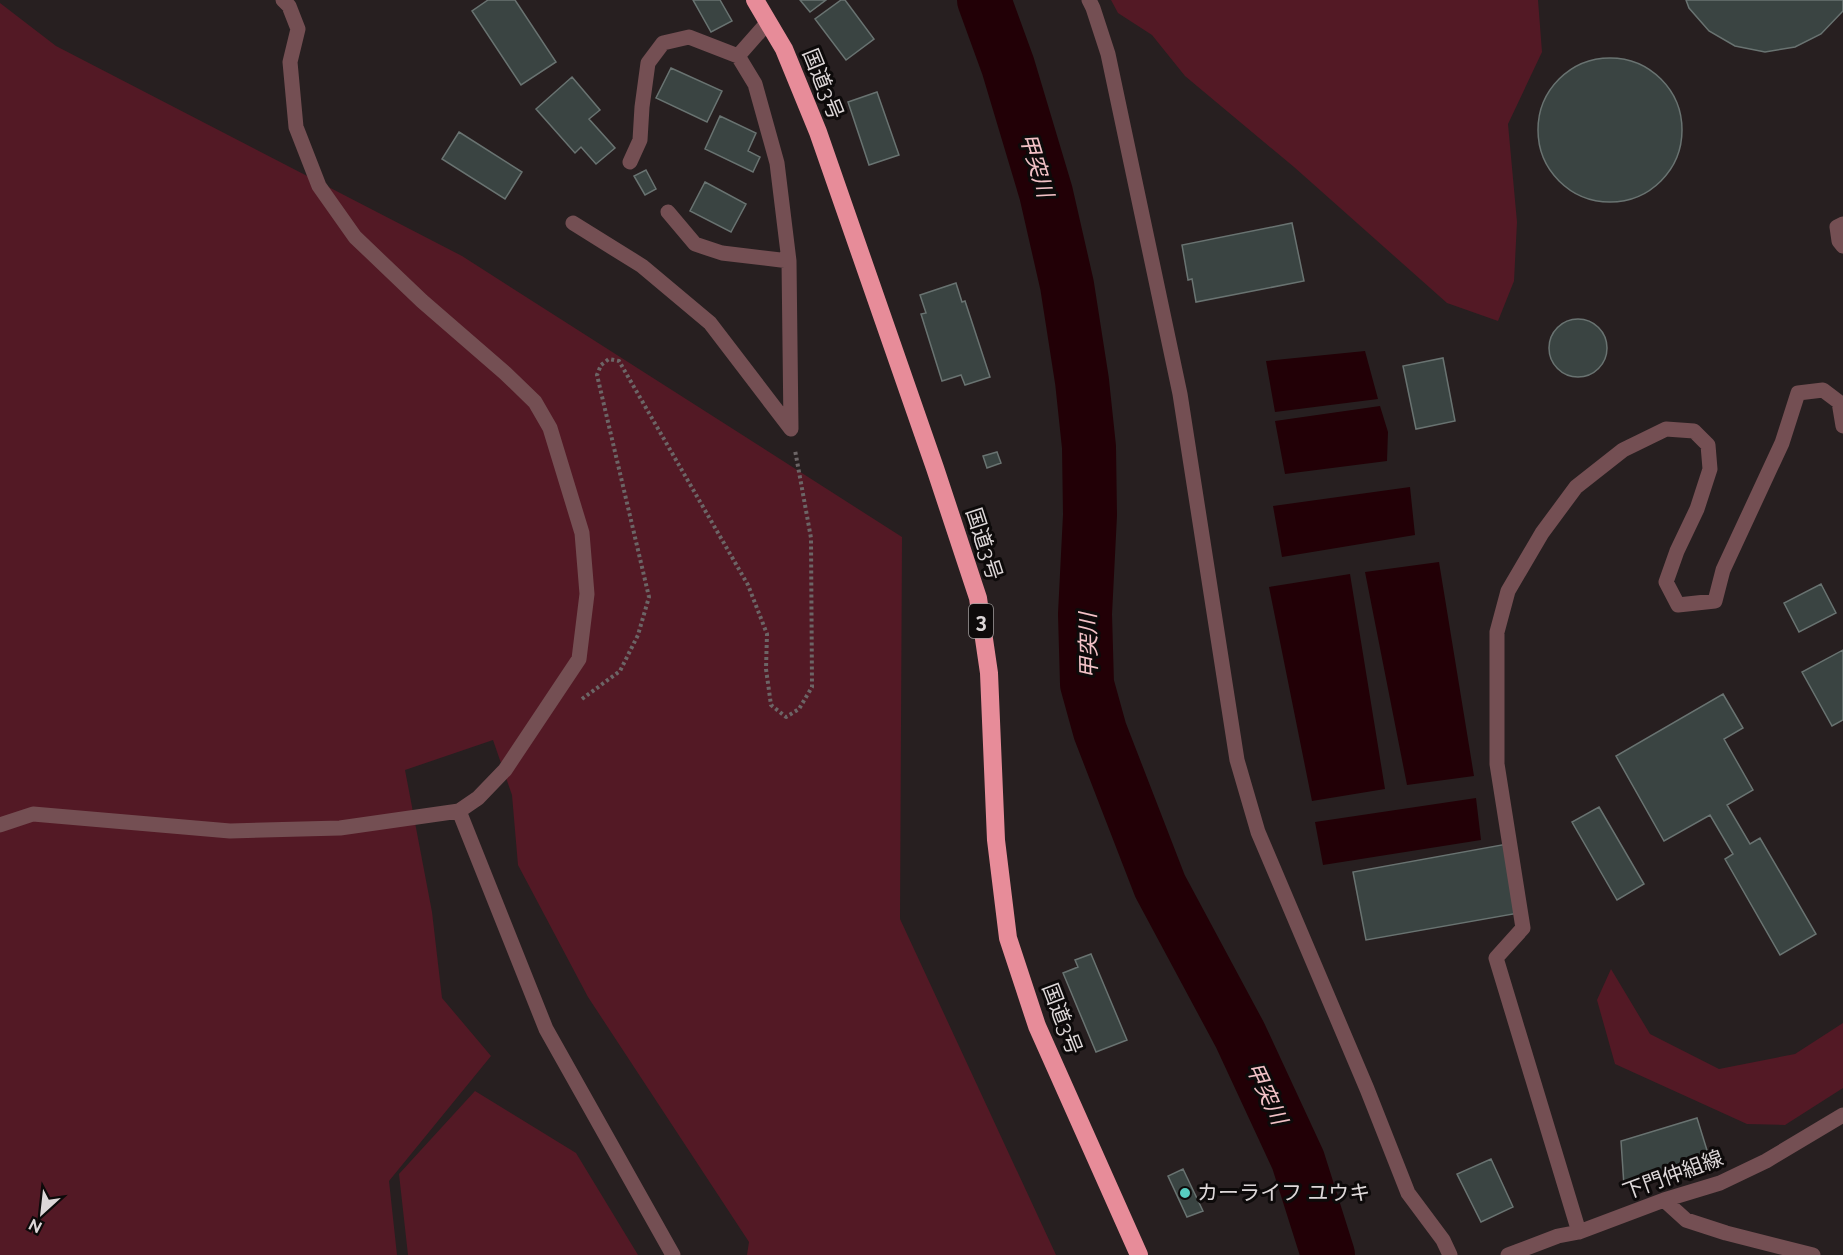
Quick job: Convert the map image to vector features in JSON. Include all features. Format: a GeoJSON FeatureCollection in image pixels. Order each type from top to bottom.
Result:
{"type":"FeatureCollection","features":[{"type":"Feature","properties":{"kind":"highway","name":"国道3号"},"geometry":{"type":"LineString","coordinates":[[755,0],[784,49],[818,132],[978,598],[988,673],[996,840],[1008,938],[1037,1026],[1139,1255]]}},
{"type":"Feature","properties":{"kind":"street"},"geometry":{"type":"LineString","coordinates":[[0,825],[33,814],[230,831],[329,829],[459,811],[478,798],[505,770],[579,659],[586,594],[582,533],[550,428],[535,402],[422,301],[355,237],[319,186],[296,127],[290,62],[298,29],[289,6],[283,0]]}},
{"type":"Feature","properties":{"kind":"street"},"geometry":{"type":"LineString","coordinates":[[1089,0],[1108,54],[1180,394],[1237,760],[1255,822],[1359,1069],[1408,1193],[1443,1240],[1450,1255]]}},
{"type":"Feature","properties":{"kind":"street"},"geometry":{"type":"LineString","coordinates":[[738,56],[768,22]]}},
{"type":"Feature","properties":{"kind":"street"},"geometry":{"type":"LineString","coordinates":[[630,162],[640,140],[648,63],[663,43],[689,37],[738,56],[755,84],[777,163],[789,261],[791,429]]}},
{"type":"Feature","properties":{"kind":"street"},"geometry":{"type":"LineString","coordinates":[[668,212],[695,244],[722,254],[789,261]]}},
{"type":"Feature","properties":{"kind":"street"},"geometry":{"type":"LineString","coordinates":[[573,223],[642,266],[710,323],[791,429]]}},
{"type":"Feature","properties":{"kind":"street"},"geometry":{"type":"LineString","coordinates":[[1843,224],[1836,227],[1839,241],[1843,246]]}},
{"type":"Feature","properties":{"kind":"street"},"geometry":{"type":"LineString","coordinates":[[1579,1232],[1496,958],[1522,928],[1497,764],[1497,632],[1508,591],[1542,533],[1576,487],[1623,450],[1666,429],[1694,431],[1708,445],[1710,469],[1697,509],[1677,551],[1666,582],[1678,605],[1715,601],[1723,570],[1782,443],[1798,393],[1823,390],[1839,402],[1843,426]]}},
{"type":"Feature","properties":{"kind":"street"},"geometry":{"type":"LineString","coordinates":[[459,811],[546,1029],[673,1255]]}},
{"type":"Feature","properties":{"kind":"street","name":"下門仲組線"},"geometry":{"type":"LineString","coordinates":[[1508,1255],[1558,1236],[1579,1232],[1664,1200],[1720,1183],[1766,1161],[1843,1114]]}},
{"type":"Feature","properties":{"kind":"street"},"geometry":{"type":"LineString","coordinates":[[1664,1200],[1686,1220],[1726,1233],[1813,1255]]}},
{"type":"Feature","properties":{"kind":"path"},"geometry":{"type":"LineString","coordinates":[[581,700],[620,671],[638,635],[649,597],[597,375],[601,365],[609,359],[618,361],[747,585],[767,634],[765,669],[771,705],[786,717],[799,709],[812,687],[810,538],[791,429]]}},
{"type":"Feature","properties":{"kind":"shaded area"},"geometry":{"type":"Polygon","coordinates":[[[1111,0],[1538,0],[1542,52],[1508,124],[1517,222],[1514,281],[1498,321],[1447,303],[1294,167],[1185,76],[1152,35],[1118,13],[1111,0]]]}},
{"type":"Feature","properties":{"kind":"shaded area"},"geometry":{"type":"Polygon","coordinates":[[[0,3],[56,46],[462,256],[902,537],[900,919],[1056,1255],[747,1255],[749,1242],[588,997],[518,865],[512,795],[493,740],[405,770],[432,912],[442,998],[491,1056],[389,1181],[397,1255],[0,1255],[0,3]]]}},
{"type":"Feature","properties":{"kind":"shaded area"},"geometry":{"type":"Polygon","coordinates":[[[1365,351],[1378,399],[1275,412],[1266,361],[1365,351]]]}},
{"type":"Feature","properties":{"kind":"shaded area"},"geometry":{"type":"Polygon","coordinates":[[[1380,406],[1388,432],[1387,461],[1285,474],[1275,421],[1380,406]]]}},
{"type":"Feature","properties":{"kind":"shaded area"},"geometry":{"type":"Polygon","coordinates":[[[1410,487],[1415,535],[1282,557],[1273,506],[1410,487]]]}},
{"type":"Feature","properties":{"kind":"shaded area"},"geometry":{"type":"Polygon","coordinates":[[[1439,562],[1474,776],[1407,785],[1365,572],[1439,562]]]}},
{"type":"Feature","properties":{"kind":"shaded area"},"geometry":{"type":"Polygon","coordinates":[[[1350,574],[1385,789],[1312,801],[1269,587],[1350,574]]]}},
{"type":"Feature","properties":{"kind":"shaded area"},"geometry":{"type":"Polygon","coordinates":[[[1476,798],[1481,840],[1323,865],[1315,822],[1476,798]]]}},
{"type":"Feature","properties":{"kind":"shaded area"},"geometry":{"type":"Polygon","coordinates":[[[1611,969],[1650,1034],[1719,1069],[1795,1054],[1843,1023],[1843,1088],[1785,1125],[1747,1124],[1615,1064],[1597,1000],[1611,969]]]}},
{"type":"Feature","properties":{"kind":"shaded area"},"geometry":{"type":"Polygon","coordinates":[[[475,1091],[576,1153],[638,1255],[408,1255],[399,1174],[475,1091]]]}},
{"type":"Feature","properties":{"kind":"building"},"geometry":{"type":"Polygon","coordinates":[[[488,0],[515,0],[556,62],[521,85],[472,11],[488,0]]]}},
{"type":"Feature","properties":{"kind":"building"},"geometry":{"type":"Polygon","coordinates":[[[693,0],[720,0],[732,21],[711,32],[693,0]]]}},
{"type":"Feature","properties":{"kind":"building"},"geometry":{"type":"Polygon","coordinates":[[[800,0],[826,0],[810,12],[800,0]]]}},
{"type":"Feature","properties":{"kind":"building"},"geometry":{"type":"Polygon","coordinates":[[[841,0],[845,0],[874,39],[846,60],[815,19],[841,0]]]}},
{"type":"Feature","properties":{"kind":"building"},"geometry":{"type":"Polygon","coordinates":[[[1686,0],[1843,0],[1843,11],[1821,34],[1795,47],[1765,52],[1735,46],[1709,31],[1689,8],[1686,0]]]}},
{"type":"Feature","properties":{"kind":"building"},"geometry":{"type":"Polygon","coordinates":[[[1610,58],[1638,63],[1661,79],[1677,102],[1682,130],[1677,158],[1661,181],[1638,197],[1610,202],[1582,197],[1559,181],[1543,158],[1538,130],[1543,102],[1559,79],[1582,63],[1610,58]]]}},
{"type":"Feature","properties":{"kind":"building"},"geometry":{"type":"Polygon","coordinates":[[[671,68],[722,91],[707,122],[656,98],[671,68]]]}},
{"type":"Feature","properties":{"kind":"building"},"geometry":{"type":"Polygon","coordinates":[[[572,77],[600,110],[589,119],[615,148],[596,164],[581,147],[575,153],[536,109],[572,77]]]}},
{"type":"Feature","properties":{"kind":"building"},"geometry":{"type":"Polygon","coordinates":[[[877,92],[899,155],[869,165],[848,102],[877,92]]]}},
{"type":"Feature","properties":{"kind":"building"},"geometry":{"type":"Polygon","coordinates":[[[720,116],[756,133],[748,151],[760,157],[753,172],[705,149],[720,116]]]}},
{"type":"Feature","properties":{"kind":"building"},"geometry":{"type":"Polygon","coordinates":[[[459,132],[522,172],[505,199],[442,159],[459,132]]]}},
{"type":"Feature","properties":{"kind":"building"},"geometry":{"type":"Polygon","coordinates":[[[646,170],[656,189],[645,195],[634,176],[646,170]]]}},
{"type":"Feature","properties":{"kind":"building"},"geometry":{"type":"Polygon","coordinates":[[[705,182],[746,204],[731,232],[690,211],[705,182]]]}},
{"type":"Feature","properties":{"kind":"building"},"geometry":{"type":"Polygon","coordinates":[[[1292,223],[1304,281],[1196,302],[1192,279],[1188,280],[1182,245],[1292,223]]]}},
{"type":"Feature","properties":{"kind":"building"},"geometry":{"type":"Polygon","coordinates":[[[956,283],[962,302],[965,301],[990,377],[965,385],[961,375],[942,381],[921,314],[926,313],[920,295],[956,283]]]}},
{"type":"Feature","properties":{"kind":"building"},"geometry":{"type":"Polygon","coordinates":[[[1578,319],[1589,321],[1602,332],[1607,348],[1605,359],[1594,372],[1578,377],[1567,375],[1554,364],[1549,348],[1551,337],[1562,324],[1578,319]]]}},
{"type":"Feature","properties":{"kind":"building"},"geometry":{"type":"Polygon","coordinates":[[[1443,358],[1455,421],[1416,429],[1403,366],[1443,358]]]}},
{"type":"Feature","properties":{"kind":"building"},"geometry":{"type":"Polygon","coordinates":[[[997,452],[1001,463],[987,468],[983,456],[997,452]]]}},
{"type":"Feature","properties":{"kind":"building"},"geometry":{"type":"Polygon","coordinates":[[[1821,584],[1836,613],[1799,632],[1784,603],[1821,584]]]}},
{"type":"Feature","properties":{"kind":"building"},"geometry":{"type":"Polygon","coordinates":[[[1843,650],[1843,720],[1832,726],[1802,672],[1843,650]]]}},
{"type":"Feature","properties":{"kind":"building"},"geometry":{"type":"Polygon","coordinates":[[[1723,694],[1743,728],[1724,739],[1753,790],[1727,805],[1750,844],[1760,838],[1816,934],[1780,955],[1725,859],[1733,854],[1710,815],[1664,841],[1616,756],[1723,694]]]}},
{"type":"Feature","properties":{"kind":"building"},"geometry":{"type":"Polygon","coordinates":[[[1599,807],[1644,884],[1617,900],[1572,822],[1599,807]]]}},
{"type":"Feature","properties":{"kind":"building"},"geometry":{"type":"Polygon","coordinates":[[[1507,844],[1519,913],[1366,940],[1353,872],[1507,844]]]}},
{"type":"Feature","properties":{"kind":"building"},"geometry":{"type":"Polygon","coordinates":[[[1091,954],[1127,1040],[1096,1052],[1063,973],[1078,967],[1075,960],[1091,954]]]}},
{"type":"Feature","properties":{"kind":"building"},"geometry":{"type":"Polygon","coordinates":[[[1697,1118],[1710,1160],[1624,1186],[1621,1141],[1697,1118]]]}},
{"type":"Feature","properties":{"kind":"building"},"geometry":{"type":"Polygon","coordinates":[[[1491,1159],[1513,1207],[1481,1222],[1457,1174],[1491,1159]]]}},
{"type":"Feature","properties":{"kind":"building","name":"カーライフ ユウキ"},"geometry":{"type":"Polygon","coordinates":[[[1183,1169],[1203,1211],[1187,1217],[1168,1176],[1183,1169]]]}},
{"type":"Feature","properties":{"kind":"waterway","name":"甲突川"},"geometry":{"type":"LineString","coordinates":[[984,0],[1008,66],[1046,193],[1067,285],[1082,381],[1089,447],[1090,515],[1085,614],[1087,684],[1100,731],[1160,886],[1240,1035],[1298,1160],[1328,1255]]}},
{"type":"Feature","properties":{"kind":"place","name":"カーライフ ユウキ"},"geometry":{"type":"Point","coordinates":[1185,1193]}}]}
